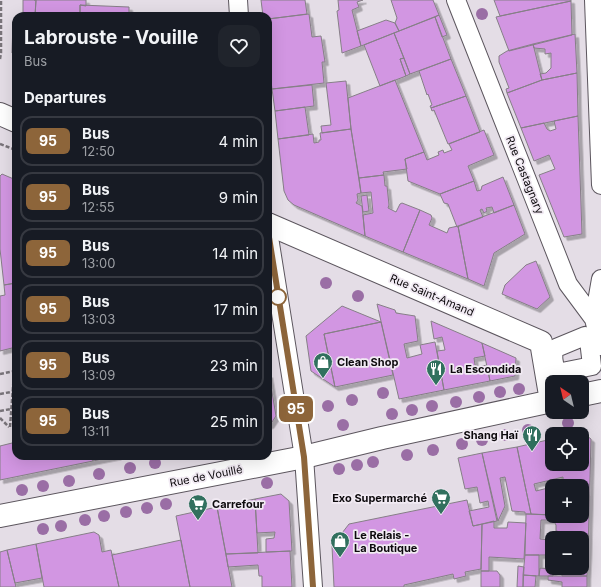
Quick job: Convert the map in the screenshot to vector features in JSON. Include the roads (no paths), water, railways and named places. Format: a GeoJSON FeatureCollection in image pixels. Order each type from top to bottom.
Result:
{"type":"FeatureCollection","features":[{"type":"Feature","properties":{"kind":"main road"},"geometry":{"type":"LineString","coordinates":[[0,114],[12,119]]}},
{"type":"Feature","properties":{"kind":"main road","name":"Rue Saint-Amand"},"geometry":{"type":"LineString","coordinates":[[272,226],[541,342],[547,375]]}},
{"type":"Feature","properties":{"kind":"main road"},"geometry":{"type":"LineString","coordinates":[[589,394],[601,391]]}},
{"type":"Feature","properties":{"kind":"main road","name":"Rue de Vouillé"},"geometry":{"type":"LineString","coordinates":[[0,516],[304,457],[545,403]]}},
{"type":"Feature","properties":{"kind":"street"},"geometry":{"type":"LineString","coordinates":[[238,0],[240,12]]}},
{"type":"Feature","properties":{"kind":"street","name":"Rue Castagnary"},"geometry":{"type":"LineString","coordinates":[[456,0],[568,284],[594,319],[601,346]]}},
{"type":"Feature","properties":{"kind":"street"},"geometry":{"type":"LineString","coordinates":[[594,0],[601,184]]}},
{"type":"Feature","properties":{"kind":"street"},"geometry":{"type":"LineString","coordinates":[[272,256],[304,457],[313,587]]}},
{"type":"Feature","properties":{"kind":"street"},"geometry":{"type":"LineString","coordinates":[[594,319],[601,278]]}},
{"type":"Feature","properties":{"kind":"place","name":"Clean Shop"},"geometry":{"type":"Point","coordinates":[323,379]}},
{"type":"Feature","properties":{"kind":"place","name":"La Escondida"},"geometry":{"type":"Point","coordinates":[436,386]}},
{"type":"Feature","properties":{"kind":"place","name":"Shang Haï"},"geometry":{"type":"Point","coordinates":[532,452]}},
{"type":"Feature","properties":{"kind":"place","name":"Exo Supermarché"},"geometry":{"type":"Point","coordinates":[441,515]}},
{"type":"Feature","properties":{"kind":"place","name":"Carrefour"},"geometry":{"type":"Point","coordinates":[198,521]}},
{"type":"Feature","properties":{"kind":"place","name":"Le Relais - La Boutique"},"geometry":{"type":"Point","coordinates":[340,558]}}]}
